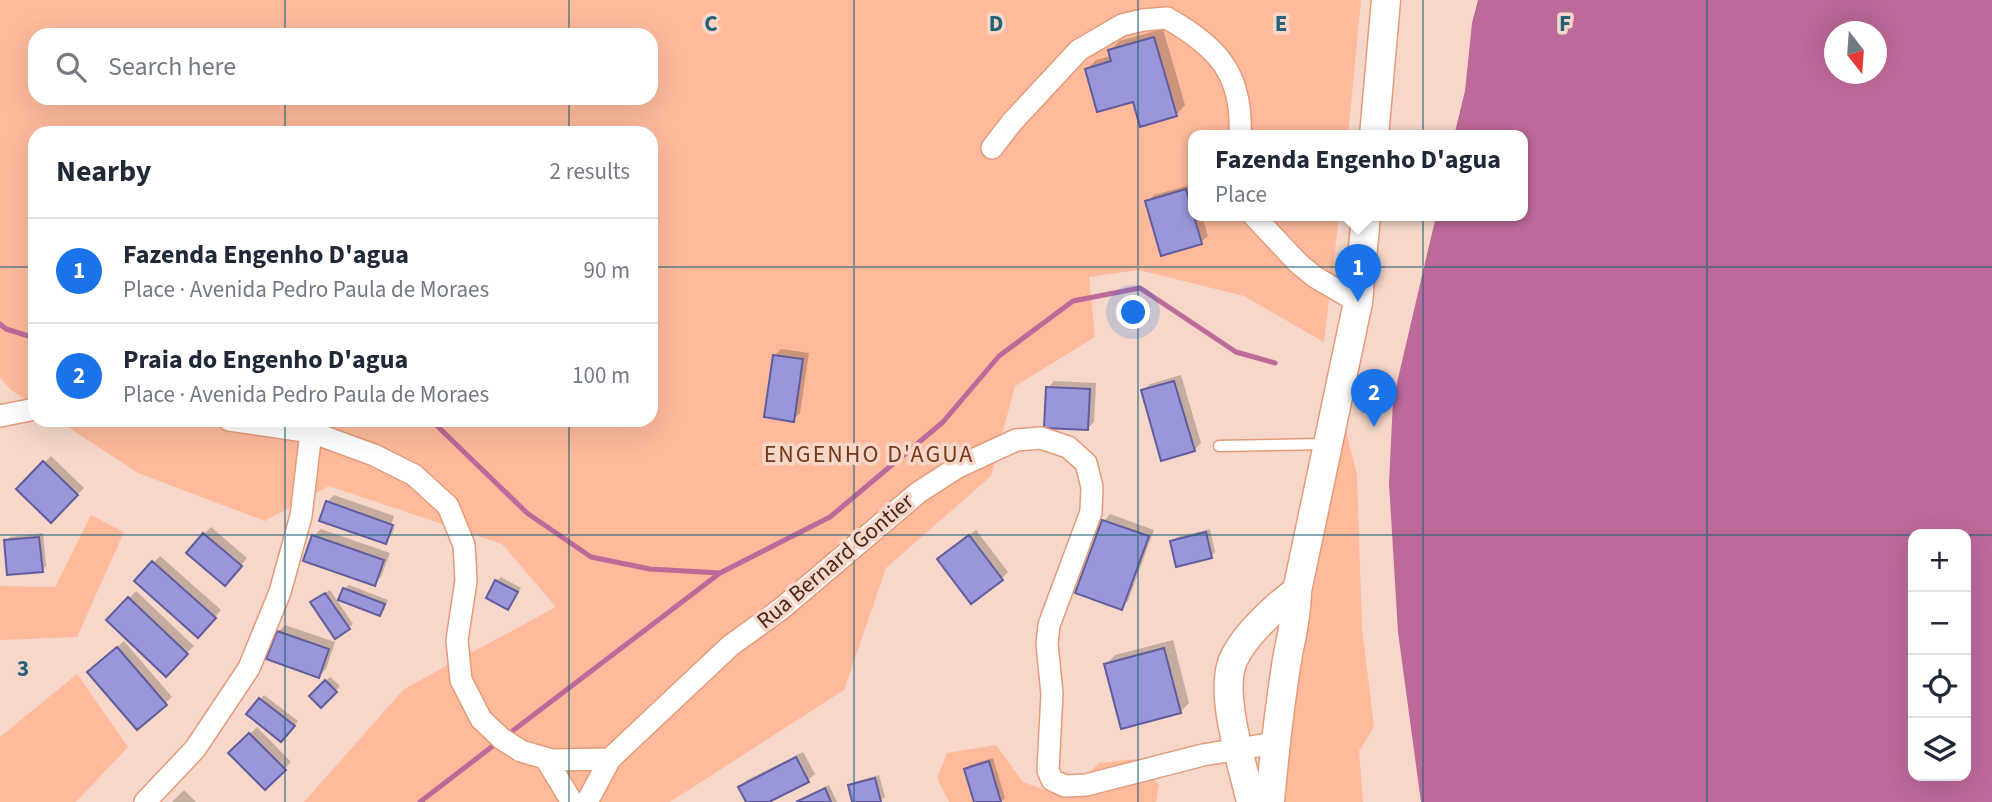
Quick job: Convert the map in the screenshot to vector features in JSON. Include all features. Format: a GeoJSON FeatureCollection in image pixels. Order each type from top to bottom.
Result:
{"type":"FeatureCollection","features":[{"type":"Feature","properties":{"kind":"main road"},"geometry":{"type":"LineString","coordinates":[[1374,130],[1385,0]]}},
{"type":"Feature","properties":{"kind":"main road"},"geometry":{"type":"LineString","coordinates":[[1270,802],[1275,743],[1297,611],[1297,591],[1357,302],[1365,221]]}},
{"type":"Feature","properties":{"kind":"main road"},"geometry":{"type":"LineString","coordinates":[[1251,802],[1230,716],[1229,683],[1232,664],[1253,633],[1280,603],[1297,591]]}},
{"type":"Feature","properties":{"kind":"main road"},"geometry":{"type":"LineString","coordinates":[[1253,633],[1289,648]]}},
{"type":"Feature","properties":{"kind":"street"},"geometry":{"type":"LineString","coordinates":[[992,148],[1012,122],[1079,50],[1122,25],[1143,20],[1168,9],[1216,53],[1231,76],[1241,103],[1240,130]]}},
{"type":"Feature","properties":{"kind":"street"},"geometry":{"type":"LineString","coordinates":[[1259,221],[1307,270],[1357,302]]}},
{"type":"Feature","properties":{"kind":"street"},"geometry":{"type":"LineString","coordinates":[[0,416],[28,410]]}},
{"type":"Feature","properties":{"kind":"street"},"geometry":{"type":"LineString","coordinates":[[277,427],[311,432],[374,455],[414,475],[448,506],[464,545],[466,581],[457,640],[461,680],[481,719],[502,739],[521,751],[546,759],[610,759]]}},
{"type":"Feature","properties":{"kind":"street"},"geometry":{"type":"LineString","coordinates":[[145,802],[195,749],[249,668],[280,593],[300,516],[311,432]]}},
{"type":"Feature","properties":{"kind":"street","name":"Rua Bernard Gontier"},"geometry":{"type":"LineString","coordinates":[[587,802],[610,759],[730,646],[781,609],[919,492],[958,467],[1016,440],[1041,438],[1068,447],[1086,463],[1092,488],[1091,512],[1049,625],[1047,644],[1052,694],[1048,770],[1052,780],[1065,786],[1086,785],[1239,747],[1275,743]]}},
{"type":"Feature","properties":{"kind":"street"},"geometry":{"type":"LineString","coordinates":[[546,759],[572,802]]}},
{"type":"Feature","properties":{"kind":"lane"},"geometry":{"type":"LineString","coordinates":[[1219,446],[1328,444]]}},
{"type":"Feature","properties":{"kind":"shaded area"},"geometry":{"type":"Polygon","coordinates":[[[0,0],[1361,0],[1349,130],[1188,130],[1188,221],[1338,221],[1324,342],[1244,296],[1139,270],[1089,277],[1095,337],[1015,386],[991,476],[886,568],[844,690],[670,802],[304,802],[404,689],[556,607],[502,544],[329,486],[265,521],[138,473],[68,427],[658,427],[658,126],[28,126],[28,401],[11,390],[0,378],[0,0]]]}},
{"type":"Feature","properties":{"kind":"shaded area"},"geometry":{"type":"Polygon","coordinates":[[[1478,0],[1992,0],[1992,802],[1421,802],[1398,632],[1389,483],[1393,400],[1435,221],[1528,221],[1528,130],[1455,130],[1465,91],[1472,23],[1478,0]]]}},
{"type":"Feature","properties":{"kind":"shaded area"},"geometry":{"type":"Polygon","coordinates":[[[1336,421],[1344,422],[1357,475],[1362,628],[1374,727],[1359,751],[1363,802],[1280,802],[1336,421]]]}},
{"type":"Feature","properties":{"kind":"shaded area"},"geometry":{"type":"Polygon","coordinates":[[[91,515],[124,532],[77,637],[0,640],[0,586],[55,587],[91,515]]]}},
{"type":"Feature","properties":{"kind":"shaded area"},"geometry":{"type":"Polygon","coordinates":[[[77,674],[128,747],[76,802],[0,802],[0,737],[77,674]]]}},
{"type":"Feature","properties":{"kind":"shaded area"},"geometry":{"type":"Polygon","coordinates":[[[996,745],[1023,782],[1063,797],[1099,763],[1136,759],[1159,785],[1156,802],[949,802],[937,778],[947,753],[996,745]]]}},
{"type":"Feature","properties":{"kind":"building"},"geometry":{"type":"Polygon","coordinates":[[[1154,37],[1177,116],[1140,127],[1133,102],[1097,112],[1085,69],[1111,61],[1108,50],[1154,37]]]}},
{"type":"Feature","properties":{"kind":"building"},"geometry":{"type":"Polygon","coordinates":[[[1186,189],[1188,221],[1195,221],[1202,244],[1161,256],[1145,201],[1186,189]]]}},
{"type":"Feature","properties":{"kind":"building"},"geometry":{"type":"Polygon","coordinates":[[[773,355],[803,359],[794,422],[764,417],[773,355]]]}},
{"type":"Feature","properties":{"kind":"building"},"geometry":{"type":"Polygon","coordinates":[[[1174,381],[1195,451],[1161,461],[1141,390],[1174,381]]]}},
{"type":"Feature","properties":{"kind":"building"},"geometry":{"type":"Polygon","coordinates":[[[1046,387],[1090,389],[1088,430],[1044,428],[1046,387]]]}},
{"type":"Feature","properties":{"kind":"building"},"geometry":{"type":"Polygon","coordinates":[[[43,461],[78,495],[51,523],[16,489],[43,461]]]}},
{"type":"Feature","properties":{"kind":"building"},"geometry":{"type":"Polygon","coordinates":[[[326,501],[393,525],[386,544],[319,521],[326,501]]]}},
{"type":"Feature","properties":{"kind":"building"},"geometry":{"type":"Polygon","coordinates":[[[1102,520],[1149,536],[1122,610],[1075,593],[1102,520]]]}},
{"type":"Feature","properties":{"kind":"building"},"geometry":{"type":"Polygon","coordinates":[[[1206,532],[1212,558],[1176,567],[1170,541],[1206,532]]]}},
{"type":"Feature","properties":{"kind":"building"},"geometry":{"type":"Polygon","coordinates":[[[203,533],[242,566],[225,586],[186,553],[203,533]]]}},
{"type":"Feature","properties":{"kind":"building"},"geometry":{"type":"Polygon","coordinates":[[[312,535],[384,560],[375,586],[303,561],[312,535]]]}},
{"type":"Feature","properties":{"kind":"building"},"geometry":{"type":"Polygon","coordinates":[[[969,535],[1003,580],[971,604],[937,559],[969,535]]]}},
{"type":"Feature","properties":{"kind":"building"},"geometry":{"type":"Polygon","coordinates":[[[39,537],[43,572],[7,575],[4,540],[39,537]]]}},
{"type":"Feature","properties":{"kind":"building"},"geometry":{"type":"Polygon","coordinates":[[[152,561],[216,618],[198,638],[134,581],[152,561]]]}},
{"type":"Feature","properties":{"kind":"building"},"geometry":{"type":"Polygon","coordinates":[[[495,580],[518,592],[508,610],[486,598],[495,580]]]}},
{"type":"Feature","properties":{"kind":"building"},"geometry":{"type":"Polygon","coordinates":[[[343,588],[385,604],[380,616],[338,600],[343,588]]]}},
{"type":"Feature","properties":{"kind":"building"},"geometry":{"type":"Polygon","coordinates":[[[325,593],[350,629],[335,639],[310,602],[325,593]]]}},
{"type":"Feature","properties":{"kind":"building"},"geometry":{"type":"Polygon","coordinates":[[[128,597],[188,654],[166,677],[106,620],[128,597]]]}},
{"type":"Feature","properties":{"kind":"building"},"geometry":{"type":"Polygon","coordinates":[[[277,631],[329,649],[319,678],[266,659],[277,631]]]}},
{"type":"Feature","properties":{"kind":"building"},"geometry":{"type":"Polygon","coordinates":[[[117,647],[167,705],[137,730],[87,672],[117,647]]]}},
{"type":"Feature","properties":{"kind":"building"},"geometry":{"type":"Polygon","coordinates":[[[1164,648],[1181,713],[1121,729],[1104,664],[1164,648]]]}},
{"type":"Feature","properties":{"kind":"building"},"geometry":{"type":"Polygon","coordinates":[[[325,680],[337,692],[321,708],[309,696],[325,680]]]}},
{"type":"Feature","properties":{"kind":"building"},"geometry":{"type":"Polygon","coordinates":[[[259,698],[295,726],[281,742],[246,714],[259,698]]]}},
{"type":"Feature","properties":{"kind":"building"},"geometry":{"type":"Polygon","coordinates":[[[249,733],[286,770],[265,790],[228,753],[249,733]]]}},
{"type":"Feature","properties":{"kind":"building"},"geometry":{"type":"Polygon","coordinates":[[[796,757],[809,782],[769,802],[746,802],[738,787],[796,757]]]}},
{"type":"Feature","properties":{"kind":"building"},"geometry":{"type":"Polygon","coordinates":[[[989,761],[1001,802],[974,802],[964,769],[989,761]]]}},
{"type":"Feature","properties":{"kind":"building"},"geometry":{"type":"Polygon","coordinates":[[[875,778],[881,802],[852,802],[848,785],[875,778]]]}},
{"type":"Feature","properties":{"kind":"building"},"geometry":{"type":"Polygon","coordinates":[[[825,788],[831,802],[796,802],[825,788]]]}},
{"type":"Feature","properties":{"kind":"waterway"},"geometry":{"type":"LineString","coordinates":[[438,427],[527,513],[591,557],[650,569],[720,573],[830,517],[943,422],[999,356],[1073,301],[1140,288],[1236,352],[1275,363]]}},
{"type":"Feature","properties":{"kind":"waterway"},"geometry":{"type":"LineString","coordinates":[[0,324],[6,329],[28,336]]}},
{"type":"Feature","properties":{"kind":"waterway"},"geometry":{"type":"LineString","coordinates":[[506,736],[720,573]]}},
{"type":"Feature","properties":{"kind":"waterway"},"geometry":{"type":"LineString","coordinates":[[420,802],[498,742]]}},
{"type":"Feature","properties":{"kind":"place","name":"Fazenda Engenho D'agua"},"geometry":{"type":"Point","coordinates":[1358,302]}},
{"type":"Feature","properties":{"kind":"place","name":"Praia do Engenho D'agua"},"geometry":{"type":"Point","coordinates":[1374,427]}},
{"type":"Feature","properties":{"kind":"district","name":"ENGENHO D'AGUA"},"geometry":{"type":"Point","coordinates":[869,454]}}]}
